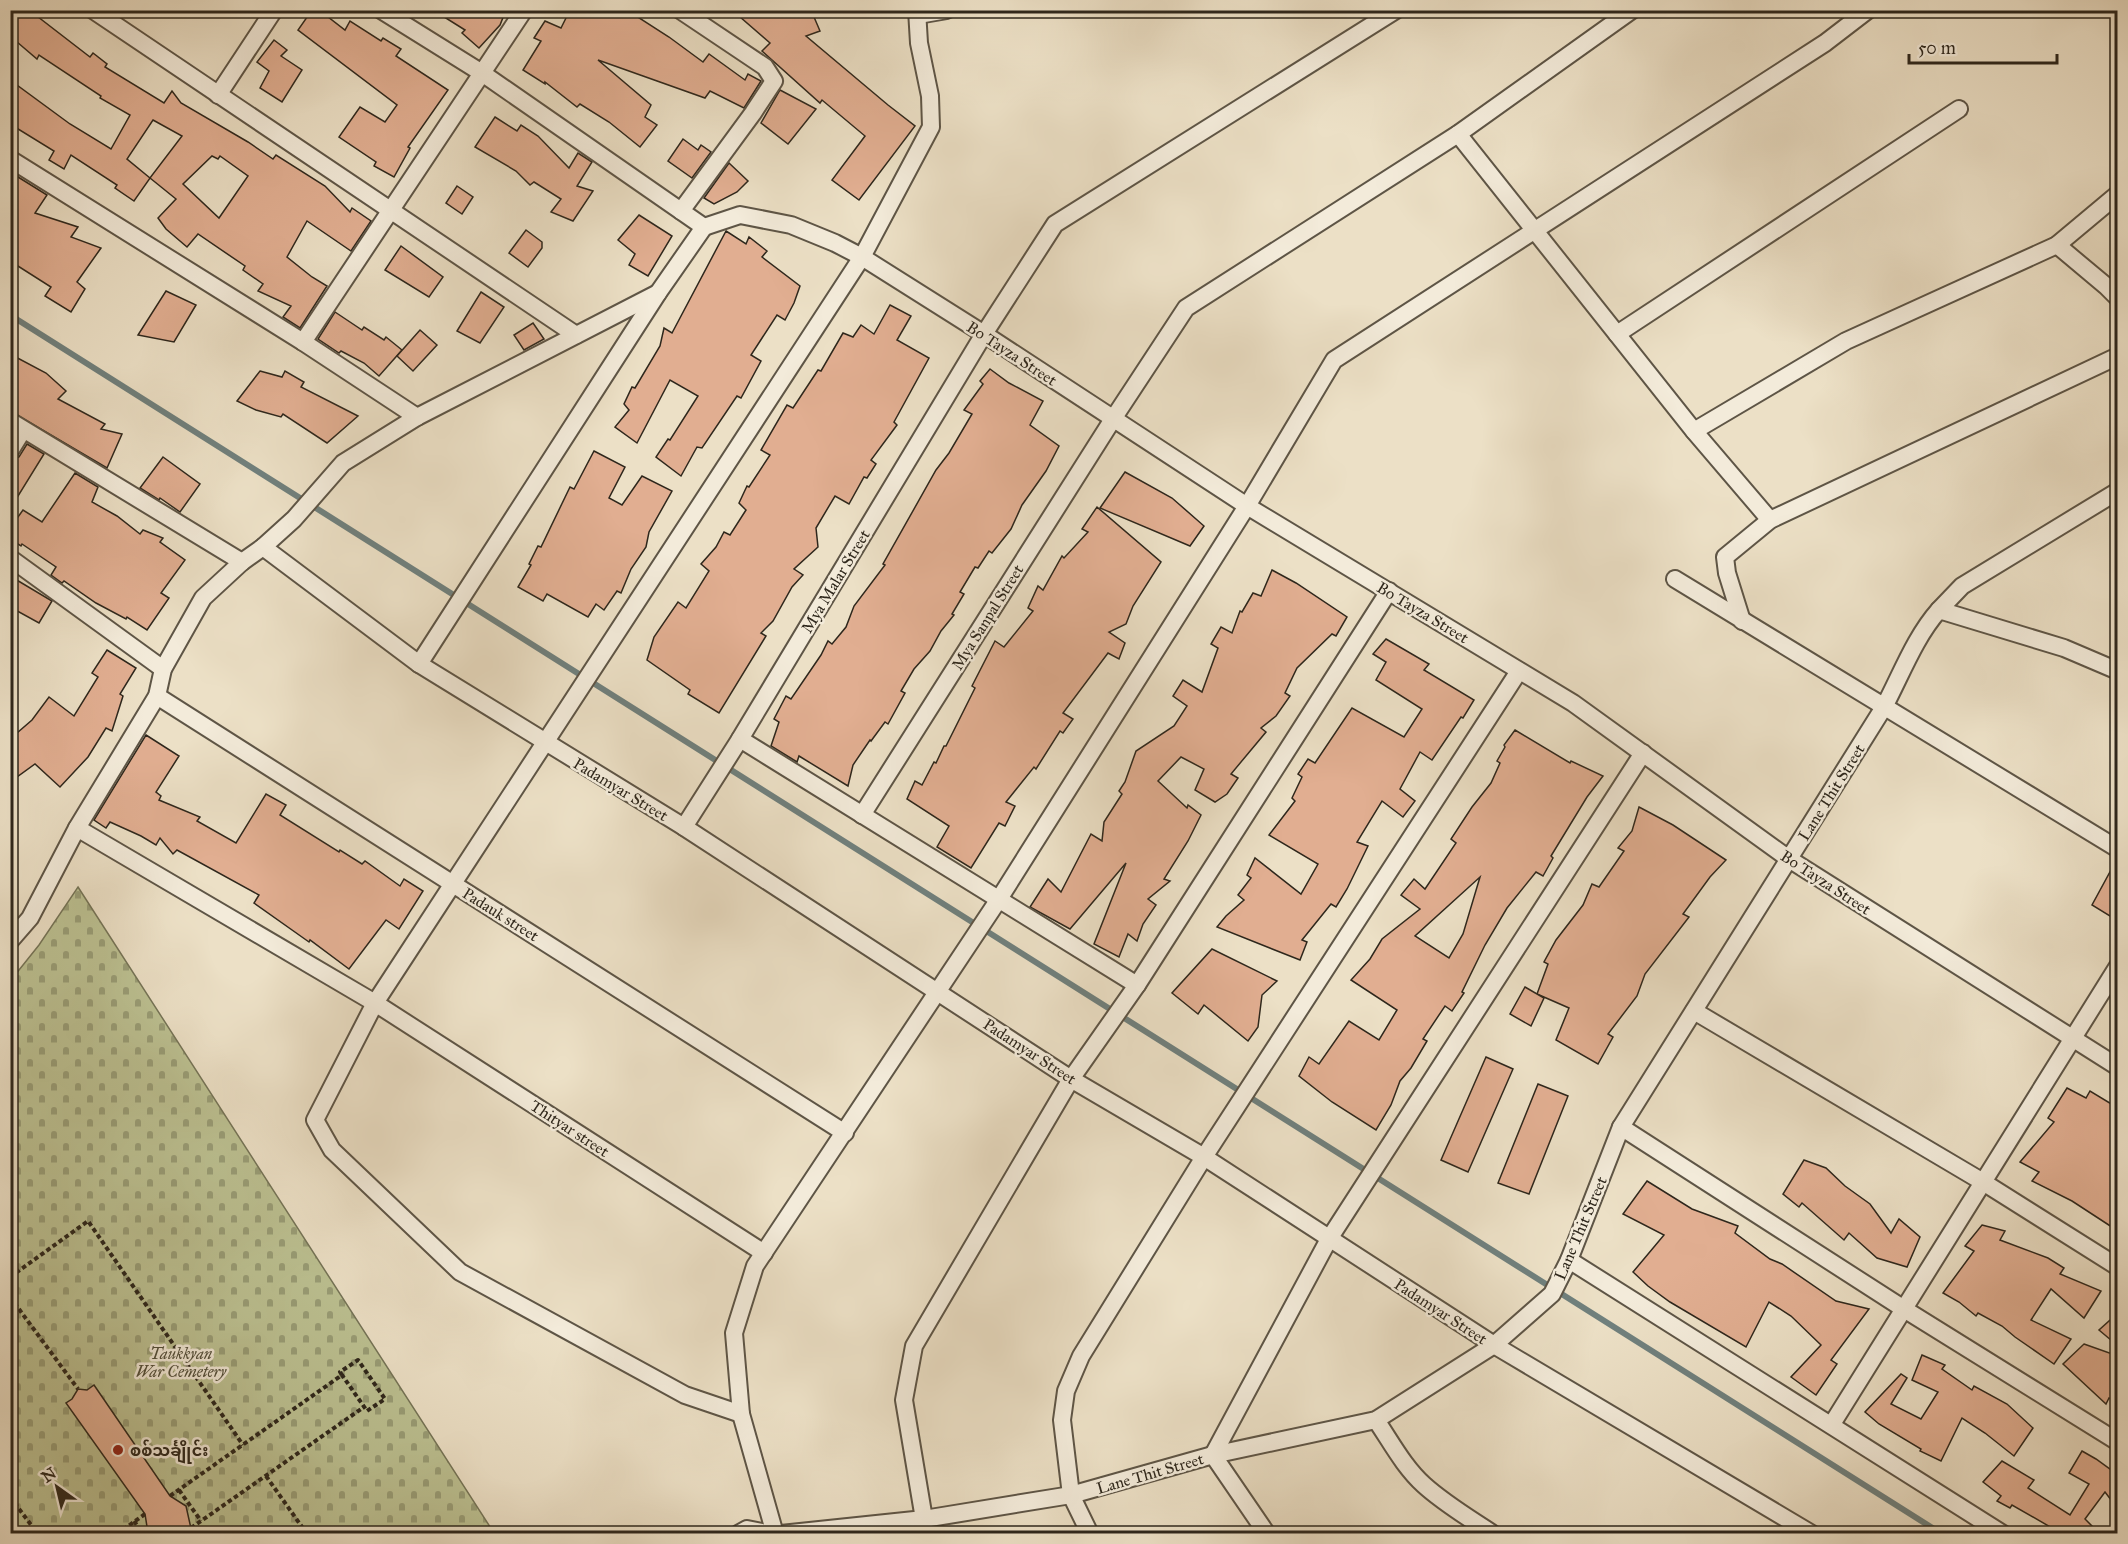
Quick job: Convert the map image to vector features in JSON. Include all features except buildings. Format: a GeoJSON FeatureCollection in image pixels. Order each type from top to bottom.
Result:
{"type":"FeatureCollection","features":[{"type":"Feature","properties":{"kind":"street"},"geometry":{"type":"LineString","coordinates":[[93,10],[576,335]]}},
{"type":"Feature","properties":{"kind":"street"},"geometry":{"type":"LineString","coordinates":[[218,95],[274,10]]}},
{"type":"Feature","properties":{"kind":"street"},"geometry":{"type":"LineString","coordinates":[[381,10],[482,73],[704,227],[658,293],[419,664]]}},
{"type":"Feature","properties":{"kind":"street"},"geometry":{"type":"LineString","coordinates":[[303,342],[524,10]]}},
{"type":"Feature","properties":{"kind":"street"},"geometry":{"type":"LineString","coordinates":[[680,10],[765,67],[774,81],[681,211]]}},
{"type":"Feature","properties":{"kind":"street"},"geometry":{"type":"LineString","coordinates":[[741,1414],[685,1395],[460,1272],[332,1150],[315,1120],[375,1003],[862,257],[931,127],[930,96],[919,43],[918,13],[947,10]]}},
{"type":"Feature","properties":{"kind":"street","name":"Mya Malar Street"},"geometry":{"type":"LineString","coordinates":[[684,827],[740,739],[984,334],[1055,224],[1396,10]]}},
{"type":"Feature","properties":{"kind":"street","name":"Mya Sanpal Street"},"geometry":{"type":"LineString","coordinates":[[862,815],[1186,308],[1458,134],[1632,10]]}},
{"type":"Feature","properties":{"kind":"street"},"geometry":{"type":"LineString","coordinates":[[738,1533],[747,1529],[773,1533],[741,1414],[734,1333],[755,1266],[999,899],[1247,506],[1334,360],[1826,43],[1868,10]]}},
{"type":"Feature","properties":{"kind":"street"},"geometry":{"type":"LineString","coordinates":[[1617,334],[1959,109]]}},
{"type":"Feature","properties":{"kind":"street"},"geometry":{"type":"LineString","coordinates":[[1458,134],[1694,430],[1770,520]]}},
{"type":"Feature","properties":{"kind":"street"},"geometry":{"type":"LineString","coordinates":[[10,159],[303,342],[417,417]]}},
{"type":"Feature","properties":{"kind":"street"},"geometry":{"type":"LineString","coordinates":[[1694,430],[1846,341],[2057,245],[2118,194]]}},
{"type":"Feature","properties":{"kind":"street","name":"Bo Tayza Street"},"geometry":{"type":"LineString","coordinates":[[704,227],[740,216],[792,225],[862,257],[1247,506],[1573,703],[1789,859],[2118,1067]]}},
{"type":"Feature","properties":{"kind":"street"},"geometry":{"type":"LineString","coordinates":[[2057,245],[2118,298]]}},
{"type":"Feature","properties":{"kind":"street"},"geometry":{"type":"LineString","coordinates":[[10,941],[30,918],[77,828],[157,696],[163,669],[203,598],[294,519],[343,463],[417,417],[658,293]]}},
{"type":"Feature","properties":{"kind":"street"},"geometry":{"type":"LineString","coordinates":[[1742,621],[1727,573],[1725,557],[1770,520],[2118,356]]}},
{"type":"Feature","properties":{"kind":"street"},"geometry":{"type":"LineString","coordinates":[[10,452],[16,425],[242,562]]}},
{"type":"Feature","properties":{"kind":"street","name":"Lane Thit Street"},"geometry":{"type":"LineString","coordinates":[[781,1533],[924,1519],[1071,1495],[1213,1455],[1376,1420],[1494,1345],[1552,1294],[1569,1260],[1621,1127],[1884,708],[1931,619],[1962,586],[2118,491]]}},
{"type":"Feature","properties":{"kind":"street","name":"Padamyar Street"},"geometry":{"type":"LineString","coordinates":[[263,546],[419,664],[684,827],[1071,1078],[1204,1157],[1494,1345],[1805,1532]]}},
{"type":"Feature","properties":{"kind":"street"},"geometry":{"type":"LineString","coordinates":[[10,558],[163,669]]}},
{"type":"Feature","properties":{"kind":"street"},"geometry":{"type":"LineString","coordinates":[[1675,579],[2118,849]]}},
{"type":"Feature","properties":{"kind":"street"},"geometry":{"type":"LineString","coordinates":[[924,1519],[904,1400],[914,1346],[1071,1078],[1137,985],[1389,591]]}},
{"type":"Feature","properties":{"kind":"street"},"geometry":{"type":"LineString","coordinates":[[1940,610],[2064,648],[2118,671]]}},
{"type":"Feature","properties":{"kind":"street"},"geometry":{"type":"LineString","coordinates":[[1090,1533],[1071,1495],[1062,1420],[1066,1391],[1081,1356],[1204,1157],[1519,671]]}},
{"type":"Feature","properties":{"kind":"street","name":"Padauk street"},"geometry":{"type":"LineString","coordinates":[[157,696],[845,1133]]}},
{"type":"Feature","properties":{"kind":"street"},"geometry":{"type":"LineString","coordinates":[[740,739],[1137,985]]}},
{"type":"Feature","properties":{"kind":"street"},"geometry":{"type":"LineString","coordinates":[[1267,1533],[1213,1455],[1329,1239],[1643,753]]}},
{"type":"Feature","properties":{"kind":"street","name":"Thityar street"},"geometry":{"type":"LineString","coordinates":[[77,828],[375,1003],[764,1253]]}},
{"type":"Feature","properties":{"kind":"street"},"geometry":{"type":"LineString","coordinates":[[1832,1424],[2118,966]]}},
{"type":"Feature","properties":{"kind":"street"},"geometry":{"type":"LineString","coordinates":[[1694,1011],[1983,1182],[2118,1267]]}},
{"type":"Feature","properties":{"kind":"street"},"geometry":{"type":"LineString","coordinates":[[1621,1127],[1904,1309],[2118,1442]]}},
{"type":"Feature","properties":{"kind":"street"},"geometry":{"type":"LineString","coordinates":[[1569,1260],[2002,1533]]}},
{"type":"Feature","properties":{"kind":"street"},"geometry":{"type":"LineString","coordinates":[[1376,1420],[1406,1465],[1422,1484],[1451,1507],[1493,1533]]}},
{"type":"Feature","properties":{"kind":"path"},"geometry":{"type":"LineString","coordinates":[[10,1277],[88,1221],[243,1445]]}},
{"type":"Feature","properties":{"kind":"path"},"geometry":{"type":"LineString","coordinates":[[10,1297],[78,1389]]}},
{"type":"Feature","properties":{"kind":"path"},"geometry":{"type":"LineString","coordinates":[[358,1359],[385,1399],[368,1411],[342,1375],[340,1372],[358,1359]]}},
{"type":"Feature","properties":{"kind":"path"},"geometry":{"type":"LineString","coordinates":[[170,1496],[342,1375]]}},
{"type":"Feature","properties":{"kind":"path"},"geometry":{"type":"LineString","coordinates":[[191,1528],[364,1407]]}},
{"type":"Feature","properties":{"kind":"path"},"geometry":{"type":"LineString","coordinates":[[266,1475],[307,1533]]}},
{"type":"Feature","properties":{"kind":"path"},"geometry":{"type":"LineString","coordinates":[[179,1490],[201,1521]]}},
{"type":"Feature","properties":{"kind":"path"},"geometry":{"type":"LineString","coordinates":[[10,1497],[38,1533]]}},
{"type":"Feature","properties":{"kind":"path"},"geometry":{"type":"LineString","coordinates":[[117,1533],[145,1514]]}},
{"type":"Feature","properties":{"kind":"path"},"geometry":{"type":"LineString","coordinates":[[134,1521],[143,1533]]}},
{"type":"Feature","properties":{"kind":"green space","name":"Taukkyan War Cemetery"},"geometry":{"type":"Polygon","coordinates":[[[78,887],[494,1533],[11,1534],[11,980],[39,945],[78,887]]]}},
{"type":"Feature","properties":{"kind":"waterway"},"geometry":{"type":"LineString","coordinates":[[10,315],[1942,1534]]}},
{"type":"Feature","properties":{"kind":"place","name":"စစ်သင်္ချိုင်း"},"geometry":{"type":"Point","coordinates":[118,1450]}}]}
